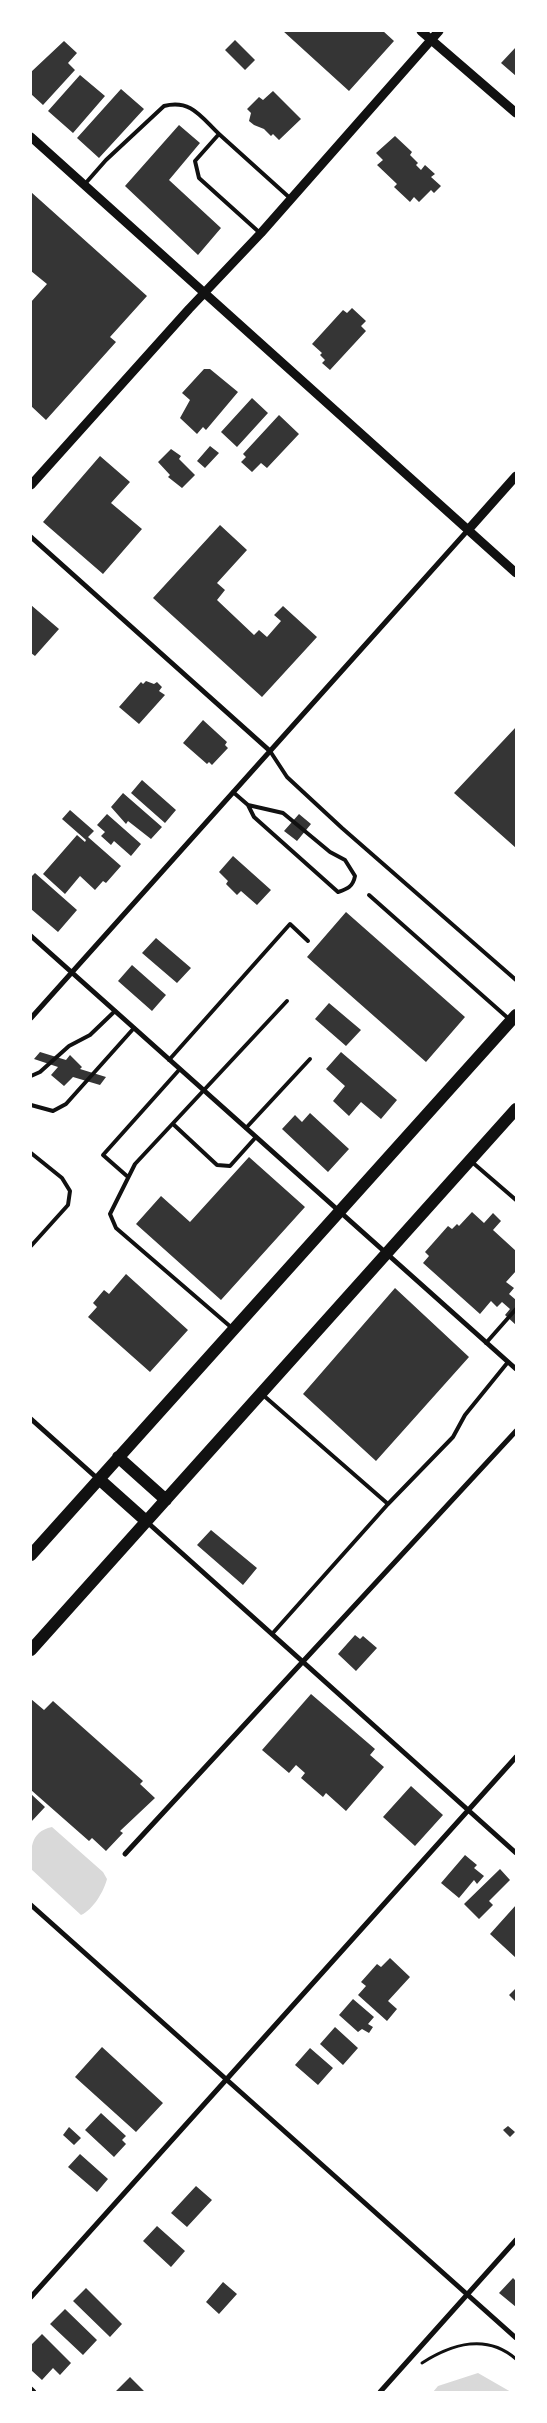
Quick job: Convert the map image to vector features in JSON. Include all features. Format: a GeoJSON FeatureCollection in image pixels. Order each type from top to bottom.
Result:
{"type":"FeatureCollection","features":[{"type":"Feature","properties":{"kind":"main road"},"geometry":{"type":"LineString","coordinates":[[31,1555],[513,1018]]}},
{"type":"Feature","properties":{"kind":"main road"},"geometry":{"type":"LineString","coordinates":[[31,1650],[516,1109]]}},
{"type":"Feature","properties":{"kind":"main road"},"geometry":{"type":"LineString","coordinates":[[118,1457],[166,1500]]}},
{"type":"Feature","properties":{"kind":"main road"},"geometry":{"type":"LineString","coordinates":[[99,1479],[146,1521]]}},
{"type":"Feature","properties":{"kind":"street"},"geometry":{"type":"LineString","coordinates":[[421,31],[516,113]]}},
{"type":"Feature","properties":{"kind":"street"},"geometry":{"type":"LineString","coordinates":[[33,480],[291,199],[439,31]]}},
{"type":"Feature","properties":{"kind":"street"},"geometry":{"type":"LineString","coordinates":[[31,137],[516,573]]}},
{"type":"Feature","properties":{"kind":"street"},"geometry":{"type":"LineString","coordinates":[[31,1018],[516,476]]}},
{"type":"Feature","properties":{"kind":"street"},"geometry":{"type":"LineString","coordinates":[[31,536],[270,751]]}},
{"type":"Feature","properties":{"kind":"street"},"geometry":{"type":"LineString","coordinates":[[31,936],[516,1369]]}},
{"type":"Feature","properties":{"kind":"street"},"geometry":{"type":"LineString","coordinates":[[31,1419],[99,1479]]}},
{"type":"Feature","properties":{"kind":"street"},"geometry":{"type":"LineString","coordinates":[[125,1854],[516,1431]]}},
{"type":"Feature","properties":{"kind":"street"},"geometry":{"type":"LineString","coordinates":[[146,1521],[516,1853]]}},
{"type":"Feature","properties":{"kind":"street"},"geometry":{"type":"LineString","coordinates":[[31,2297],[516,1757]]}},
{"type":"Feature","properties":{"kind":"street"},"geometry":{"type":"LineString","coordinates":[[31,1905],[516,2338]]}},
{"type":"Feature","properties":{"kind":"street"},"geometry":{"type":"LineString","coordinates":[[380,2392],[516,2240]]}},
{"type":"Feature","properties":{"kind":"lane"},"geometry":{"type":"LineString","coordinates":[[84,184],[106,160],[164,106],[176,103],[187,104],[291,199]]}},
{"type":"Feature","properties":{"kind":"lane"},"geometry":{"type":"LineString","coordinates":[[219,134],[195,161],[199,178],[260,233]]}},
{"type":"Feature","properties":{"kind":"lane"},"geometry":{"type":"LineString","coordinates":[[270,751],[280,769],[321,809],[516,980]]}},
{"type":"Feature","properties":{"kind":"lane"},"geometry":{"type":"LineString","coordinates":[[233,792],[248,805],[254,817],[338,892],[348,889],[354,883],[355,876],[345,860],[330,852],[282,813],[248,805]]}},
{"type":"Feature","properties":{"kind":"lane"},"geometry":{"type":"LineString","coordinates":[[368,895],[513,1018]]}},
{"type":"Feature","properties":{"kind":"lane"},"geometry":{"type":"LineString","coordinates":[[169,1060],[290,924],[308,940]]}},
{"type":"Feature","properties":{"kind":"lane"},"geometry":{"type":"LineString","coordinates":[[234,1330],[116,1228],[110,1214],[111,1208],[135,1164],[287,1001]]}},
{"type":"Feature","properties":{"kind":"lane"},"geometry":{"type":"LineString","coordinates":[[31,1076],[40,1072],[70,1046],[90,1035],[115,1011]]}},
{"type":"Feature","properties":{"kind":"lane"},"geometry":{"type":"LineString","coordinates":[[31,1105],[53,1111],[66,1104],[134,1028]]}},
{"type":"Feature","properties":{"kind":"lane"},"geometry":{"type":"LineString","coordinates":[[246,1128],[310,1059]]}},
{"type":"Feature","properties":{"kind":"lane"},"geometry":{"type":"LineString","coordinates":[[128,1177],[103,1155],[179,1070]]}},
{"type":"Feature","properties":{"kind":"lane"},"geometry":{"type":"LineString","coordinates":[[173,1124],[217,1165],[230,1166],[256,1137]]}},
{"type":"Feature","properties":{"kind":"lane"},"geometry":{"type":"LineString","coordinates":[[31,1153],[62,1178],[70,1191],[68,1204],[31,1246]]}},
{"type":"Feature","properties":{"kind":"lane"},"geometry":{"type":"LineString","coordinates":[[470,1160],[516,1200]]}},
{"type":"Feature","properties":{"kind":"lane"},"geometry":{"type":"LineString","coordinates":[[486,1342],[516,1309]]}},
{"type":"Feature","properties":{"kind":"lane"},"geometry":{"type":"LineString","coordinates":[[272,1634],[388,1504],[453,1437],[465,1415],[508,1362]]}},
{"type":"Feature","properties":{"kind":"lane"},"geometry":{"type":"LineString","coordinates":[[261,1394],[388,1504]]}},
{"type":"Feature","properties":{"kind":"path"},"geometry":{"type":"LineString","coordinates":[[416,2370],[423,2363],[446,2348],[476,2344],[492,2345],[507,2352],[516,2360]]}},
{"type":"Feature","properties":{"kind":"shaded area"},"geometry":{"type":"Polygon","coordinates":[[[52,1827],[103,1872],[107,1879],[97,1900],[90,1909],[81,1915],[31,1869],[35,1837],[44,1829],[52,1827]]]}},
{"type":"Feature","properties":{"kind":"shaded area"},"geometry":{"type":"Polygon","coordinates":[[[478,2373],[511,2392],[433,2392],[438,2386],[478,2373]]]}},
{"type":"Feature","properties":{"kind":"building"},"geometry":{"type":"Polygon","coordinates":[[[283,31],[383,31],[394,41],[349,91],[283,31]]]}},
{"type":"Feature","properties":{"kind":"building"},"geometry":{"type":"Polygon","coordinates":[[[235,40],[255,60],[245,70],[225,50],[235,40]]]}},
{"type":"Feature","properties":{"kind":"building"},"geometry":{"type":"Polygon","coordinates":[[[64,41],[77,53],[68,63],[75,70],[43,105],[31,94],[31,72],[64,41]]]}},
{"type":"Feature","properties":{"kind":"building"},"geometry":{"type":"Polygon","coordinates":[[[516,47],[516,76],[501,63],[516,47]]]}},
{"type":"Feature","properties":{"kind":"building"},"geometry":{"type":"Polygon","coordinates":[[[80,75],[105,96],[73,133],[48,111],[80,75]]]}},
{"type":"Feature","properties":{"kind":"building"},"geometry":{"type":"Polygon","coordinates":[[[121,89],[144,109],[99,158],[77,138],[121,89]]]}},
{"type":"Feature","properties":{"kind":"building"},"geometry":{"type":"Polygon","coordinates":[[[273,91],[301,119],[279,140],[273,134],[271,136],[264,129],[249,121],[251,113],[247,109],[259,97],[263,100],[273,91]]]}},
{"type":"Feature","properties":{"kind":"building"},"geometry":{"type":"Polygon","coordinates":[[[179,125],[200,143],[169,180],[221,228],[198,255],[125,186],[179,125]]]}},
{"type":"Feature","properties":{"kind":"building"},"geometry":{"type":"Polygon","coordinates":[[[395,136],[412,152],[410,155],[418,163],[416,165],[421,170],[425,165],[435,174],[431,177],[441,186],[434,193],[431,190],[419,202],[414,197],[410,202],[394,187],[397,184],[377,165],[383,160],[376,153],[395,136]]]}},
{"type":"Feature","properties":{"kind":"building"},"geometry":{"type":"Polygon","coordinates":[[[31,192],[147,296],[110,337],[116,342],[46,420],[31,406],[31,302],[47,284],[31,271],[31,192]]]}},
{"type":"Feature","properties":{"kind":"building"},"geometry":{"type":"Polygon","coordinates":[[[352,308],[366,321],[361,326],[366,331],[330,370],[322,363],[325,360],[320,355],[322,353],[312,344],[343,310],[347,313],[352,308]]]}},
{"type":"Feature","properties":{"kind":"building"},"geometry":{"type":"Polygon","coordinates":[[[204,369],[210,369],[238,392],[206,430],[203,427],[197,434],[180,418],[190,400],[182,393],[204,369]]]}},
{"type":"Feature","properties":{"kind":"building"},"geometry":{"type":"Polygon","coordinates":[[[252,398],[268,413],[237,447],[221,432],[252,398]]]}},
{"type":"Feature","properties":{"kind":"building"},"geometry":{"type":"Polygon","coordinates":[[[279,415],[299,434],[267,468],[261,463],[252,472],[241,462],[246,457],[243,454],[279,415]]]}},
{"type":"Feature","properties":{"kind":"building"},"geometry":{"type":"Polygon","coordinates":[[[210,446],[219,453],[205,468],[197,461],[210,446]]]}},
{"type":"Feature","properties":{"kind":"building"},"geometry":{"type":"Polygon","coordinates":[[[171,449],[181,456],[179,459],[195,475],[182,488],[168,477],[170,475],[158,462],[171,449]]]}},
{"type":"Feature","properties":{"kind":"building"},"geometry":{"type":"Polygon","coordinates":[[[100,456],[130,482],[111,503],[142,529],[103,574],[43,522],[100,456]]]}},
{"type":"Feature","properties":{"kind":"building"},"geometry":{"type":"Polygon","coordinates":[[[220,525],[247,550],[217,583],[225,590],[217,600],[254,635],[259,630],[267,637],[281,621],[274,615],[283,606],[317,637],[262,697],[153,598],[220,525]]]}},
{"type":"Feature","properties":{"kind":"building"},"geometry":{"type":"Polygon","coordinates":[[[31,605],[59,629],[35,656],[31,653],[31,605]]]}},
{"type":"Feature","properties":{"kind":"building"},"geometry":{"type":"Polygon","coordinates":[[[146,681],[154,684],[157,682],[162,687],[159,691],[165,695],[139,724],[119,707],[141,682],[143,684],[146,681]]]}},
{"type":"Feature","properties":{"kind":"building"},"geometry":{"type":"Polygon","coordinates":[[[203,720],[227,742],[225,745],[228,748],[212,765],[209,762],[207,764],[183,743],[203,720]]]}},
{"type":"Feature","properties":{"kind":"building"},"geometry":{"type":"Polygon","coordinates":[[[516,727],[516,848],[454,793],[516,727]]]}},
{"type":"Feature","properties":{"kind":"building"},"geometry":{"type":"Polygon","coordinates":[[[142,780],[176,810],[165,823],[131,793],[142,780]]]}},
{"type":"Feature","properties":{"kind":"building"},"geometry":{"type":"Polygon","coordinates":[[[123,793],[162,827],[151,839],[128,821],[126,824],[111,807],[123,793]]]}},
{"type":"Feature","properties":{"kind":"building"},"geometry":{"type":"Polygon","coordinates":[[[70,810],[94,831],[88,837],[121,866],[106,883],[103,881],[95,890],[80,876],[65,894],[43,874],[77,835],[85,842],[86,840],[62,819],[70,810]]]}},
{"type":"Feature","properties":{"kind":"building"},"geometry":{"type":"Polygon","coordinates":[[[107,814],[141,844],[131,856],[114,841],[111,845],[101,836],[105,832],[97,825],[107,814]]]}},
{"type":"Feature","properties":{"kind":"building"},"geometry":{"type":"Polygon","coordinates":[[[299,814],[311,824],[297,841],[284,831],[299,814]]]}},
{"type":"Feature","properties":{"kind":"building"},"geometry":{"type":"Polygon","coordinates":[[[233,856],[271,890],[257,905],[241,891],[237,895],[226,884],[228,881],[219,872],[233,856]]]}},
{"type":"Feature","properties":{"kind":"building"},"geometry":{"type":"Polygon","coordinates":[[[35,873],[77,910],[58,932],[31,909],[31,877],[35,873]]]}},
{"type":"Feature","properties":{"kind":"building"},"geometry":{"type":"Polygon","coordinates":[[[346,912],[465,1017],[426,1062],[307,957],[346,912]]]}},
{"type":"Feature","properties":{"kind":"building"},"geometry":{"type":"Polygon","coordinates":[[[156,938],[191,968],[177,983],[142,953],[156,938]]]}},
{"type":"Feature","properties":{"kind":"building"},"geometry":{"type":"Polygon","coordinates":[[[132,965],[166,995],[152,1011],[118,981],[132,965]]]}},
{"type":"Feature","properties":{"kind":"building"},"geometry":{"type":"Polygon","coordinates":[[[329,1003],[361,1030],[346,1046],[315,1019],[329,1003]]]}},
{"type":"Feature","properties":{"kind":"building"},"geometry":{"type":"Polygon","coordinates":[[[40,1052],[66,1060],[70,1055],[82,1067],[80,1069],[106,1077],[100,1085],[73,1077],[64,1086],[51,1075],[58,1067],[34,1059],[40,1052]]]}},
{"type":"Feature","properties":{"kind":"building"},"geometry":{"type":"Polygon","coordinates":[[[341,1052],[397,1100],[381,1119],[361,1102],[349,1116],[333,1101],[345,1086],[326,1069],[341,1052]]]}},
{"type":"Feature","properties":{"kind":"building"},"geometry":{"type":"Polygon","coordinates":[[[310,1113],[349,1149],[328,1172],[282,1129],[295,1115],[302,1122],[310,1113]]]}},
{"type":"Feature","properties":{"kind":"building"},"geometry":{"type":"Polygon","coordinates":[[[249,1157],[305,1207],[221,1300],[136,1224],[161,1196],[190,1222],[249,1157]]]}},
{"type":"Feature","properties":{"kind":"building"},"geometry":{"type":"Polygon","coordinates":[[[472,1212],[484,1223],[493,1213],[501,1221],[493,1230],[516,1251],[516,1271],[506,1282],[514,1288],[509,1294],[516,1300],[516,1325],[505,1315],[510,1309],[502,1302],[497,1307],[491,1301],[480,1314],[423,1263],[429,1256],[425,1252],[448,1226],[452,1229],[457,1224],[459,1226],[472,1212]]]}},
{"type":"Feature","properties":{"kind":"building"},"geometry":{"type":"Polygon","coordinates":[[[126,1274],[188,1330],[150,1372],[88,1317],[97,1307],[93,1303],[104,1290],[109,1294],[126,1274]]]}},
{"type":"Feature","properties":{"kind":"building"},"geometry":{"type":"Polygon","coordinates":[[[395,1288],[469,1357],[376,1461],[303,1394],[395,1288]]]}},
{"type":"Feature","properties":{"kind":"building"},"geometry":{"type":"Polygon","coordinates":[[[211,1530],[257,1568],[243,1585],[197,1545],[211,1530]]]}},
{"type":"Feature","properties":{"kind":"building"},"geometry":{"type":"Polygon","coordinates":[[[355,1635],[360,1639],[363,1636],[377,1648],[356,1671],[338,1654],[355,1635]]]}},
{"type":"Feature","properties":{"kind":"building"},"geometry":{"type":"Polygon","coordinates":[[[311,1694],[375,1749],[370,1755],[384,1767],[346,1811],[326,1793],[323,1797],[301,1778],[305,1773],[296,1765],[289,1773],[262,1750],[311,1694]]]}},
{"type":"Feature","properties":{"kind":"building"},"geometry":{"type":"Polygon","coordinates":[[[31,1699],[44,1710],[53,1701],[143,1781],[140,1784],[155,1798],[120,1831],[123,1833],[106,1851],[92,1838],[89,1841],[31,1790],[31,1699]]]}},
{"type":"Feature","properties":{"kind":"building"},"geometry":{"type":"Polygon","coordinates":[[[411,1786],[443,1815],[415,1846],[383,1817],[411,1786]]]}},
{"type":"Feature","properties":{"kind":"building"},"geometry":{"type":"Polygon","coordinates":[[[31,1794],[45,1807],[31,1822],[31,1794]]]}},
{"type":"Feature","properties":{"kind":"building"},"geometry":{"type":"Polygon","coordinates":[[[465,1855],[477,1865],[474,1868],[484,1876],[477,1884],[474,1880],[459,1898],[441,1883],[465,1855]]]}},
{"type":"Feature","properties":{"kind":"building"},"geometry":{"type":"Polygon","coordinates":[[[500,1869],[510,1880],[489,1901],[493,1905],[479,1919],[464,1904],[500,1869]]]}},
{"type":"Feature","properties":{"kind":"building"},"geometry":{"type":"Polygon","coordinates":[[[516,1905],[516,1958],[490,1934],[516,1905]]]}},
{"type":"Feature","properties":{"kind":"building"},"geometry":{"type":"Polygon","coordinates":[[[390,1958],[410,1977],[388,2001],[397,2009],[387,2021],[358,1995],[366,1986],[361,1982],[377,1964],[381,1967],[390,1958]]]}},
{"type":"Feature","properties":{"kind":"building"},"geometry":{"type":"Polygon","coordinates":[[[516,1988],[516,2002],[509,1995],[516,1988]]]}},
{"type":"Feature","properties":{"kind":"building"},"geometry":{"type":"Polygon","coordinates":[[[353,1999],[374,2017],[368,2024],[373,2027],[369,2033],[362,2029],[358,2032],[339,2015],[353,1999]]]}},
{"type":"Feature","properties":{"kind":"building"},"geometry":{"type":"Polygon","coordinates":[[[335,2027],[358,2048],[343,2065],[320,2044],[335,2027]]]}},
{"type":"Feature","properties":{"kind":"building"},"geometry":{"type":"Polygon","coordinates":[[[102,2047],[163,2103],[136,2132],[75,2077],[102,2047]]]}},
{"type":"Feature","properties":{"kind":"building"},"geometry":{"type":"Polygon","coordinates":[[[310,2048],[333,2068],[318,2085],[295,2065],[310,2048]]]}},
{"type":"Feature","properties":{"kind":"building"},"geometry":{"type":"Polygon","coordinates":[[[101,2113],[126,2136],[122,2140],[126,2144],[114,2157],[85,2130],[101,2113]]]}},
{"type":"Feature","properties":{"kind":"building"},"geometry":{"type":"Polygon","coordinates":[[[508,2126],[515,2132],[510,2137],[503,2130],[508,2126]]]}},
{"type":"Feature","properties":{"kind":"building"},"geometry":{"type":"Polygon","coordinates":[[[69,2127],[81,2138],[74,2145],[63,2135],[69,2127]]]}},
{"type":"Feature","properties":{"kind":"building"},"geometry":{"type":"Polygon","coordinates":[[[80,2154],[108,2179],[97,2192],[68,2167],[80,2154]]]}},
{"type":"Feature","properties":{"kind":"building"},"geometry":{"type":"Polygon","coordinates":[[[196,2186],[212,2200],[187,2227],[171,2213],[196,2186]]]}},
{"type":"Feature","properties":{"kind":"building"},"geometry":{"type":"Polygon","coordinates":[[[157,2226],[185,2251],[171,2267],[143,2241],[157,2226]]]}},
{"type":"Feature","properties":{"kind":"building"},"geometry":{"type":"Polygon","coordinates":[[[513,2278],[516,2281],[516,2307],[499,2293],[513,2278]]]}},
{"type":"Feature","properties":{"kind":"building"},"geometry":{"type":"Polygon","coordinates":[[[223,2282],[237,2294],[219,2314],[206,2302],[223,2282]]]}},
{"type":"Feature","properties":{"kind":"building"},"geometry":{"type":"Polygon","coordinates":[[[86,2288],[122,2324],[110,2337],[73,2301],[86,2288]]]}},
{"type":"Feature","properties":{"kind":"building"},"geometry":{"type":"Polygon","coordinates":[[[65,2309],[97,2340],[83,2355],[50,2324],[65,2309]]]}},
{"type":"Feature","properties":{"kind":"building"},"geometry":{"type":"Polygon","coordinates":[[[42,2334],[71,2363],[60,2375],[53,2368],[42,2380],[31,2370],[31,2345],[42,2334]]]}},
{"type":"Feature","properties":{"kind":"building"},"geometry":{"type":"Polygon","coordinates":[[[130,2377],[145,2392],[115,2392],[130,2377]]]}}]}
